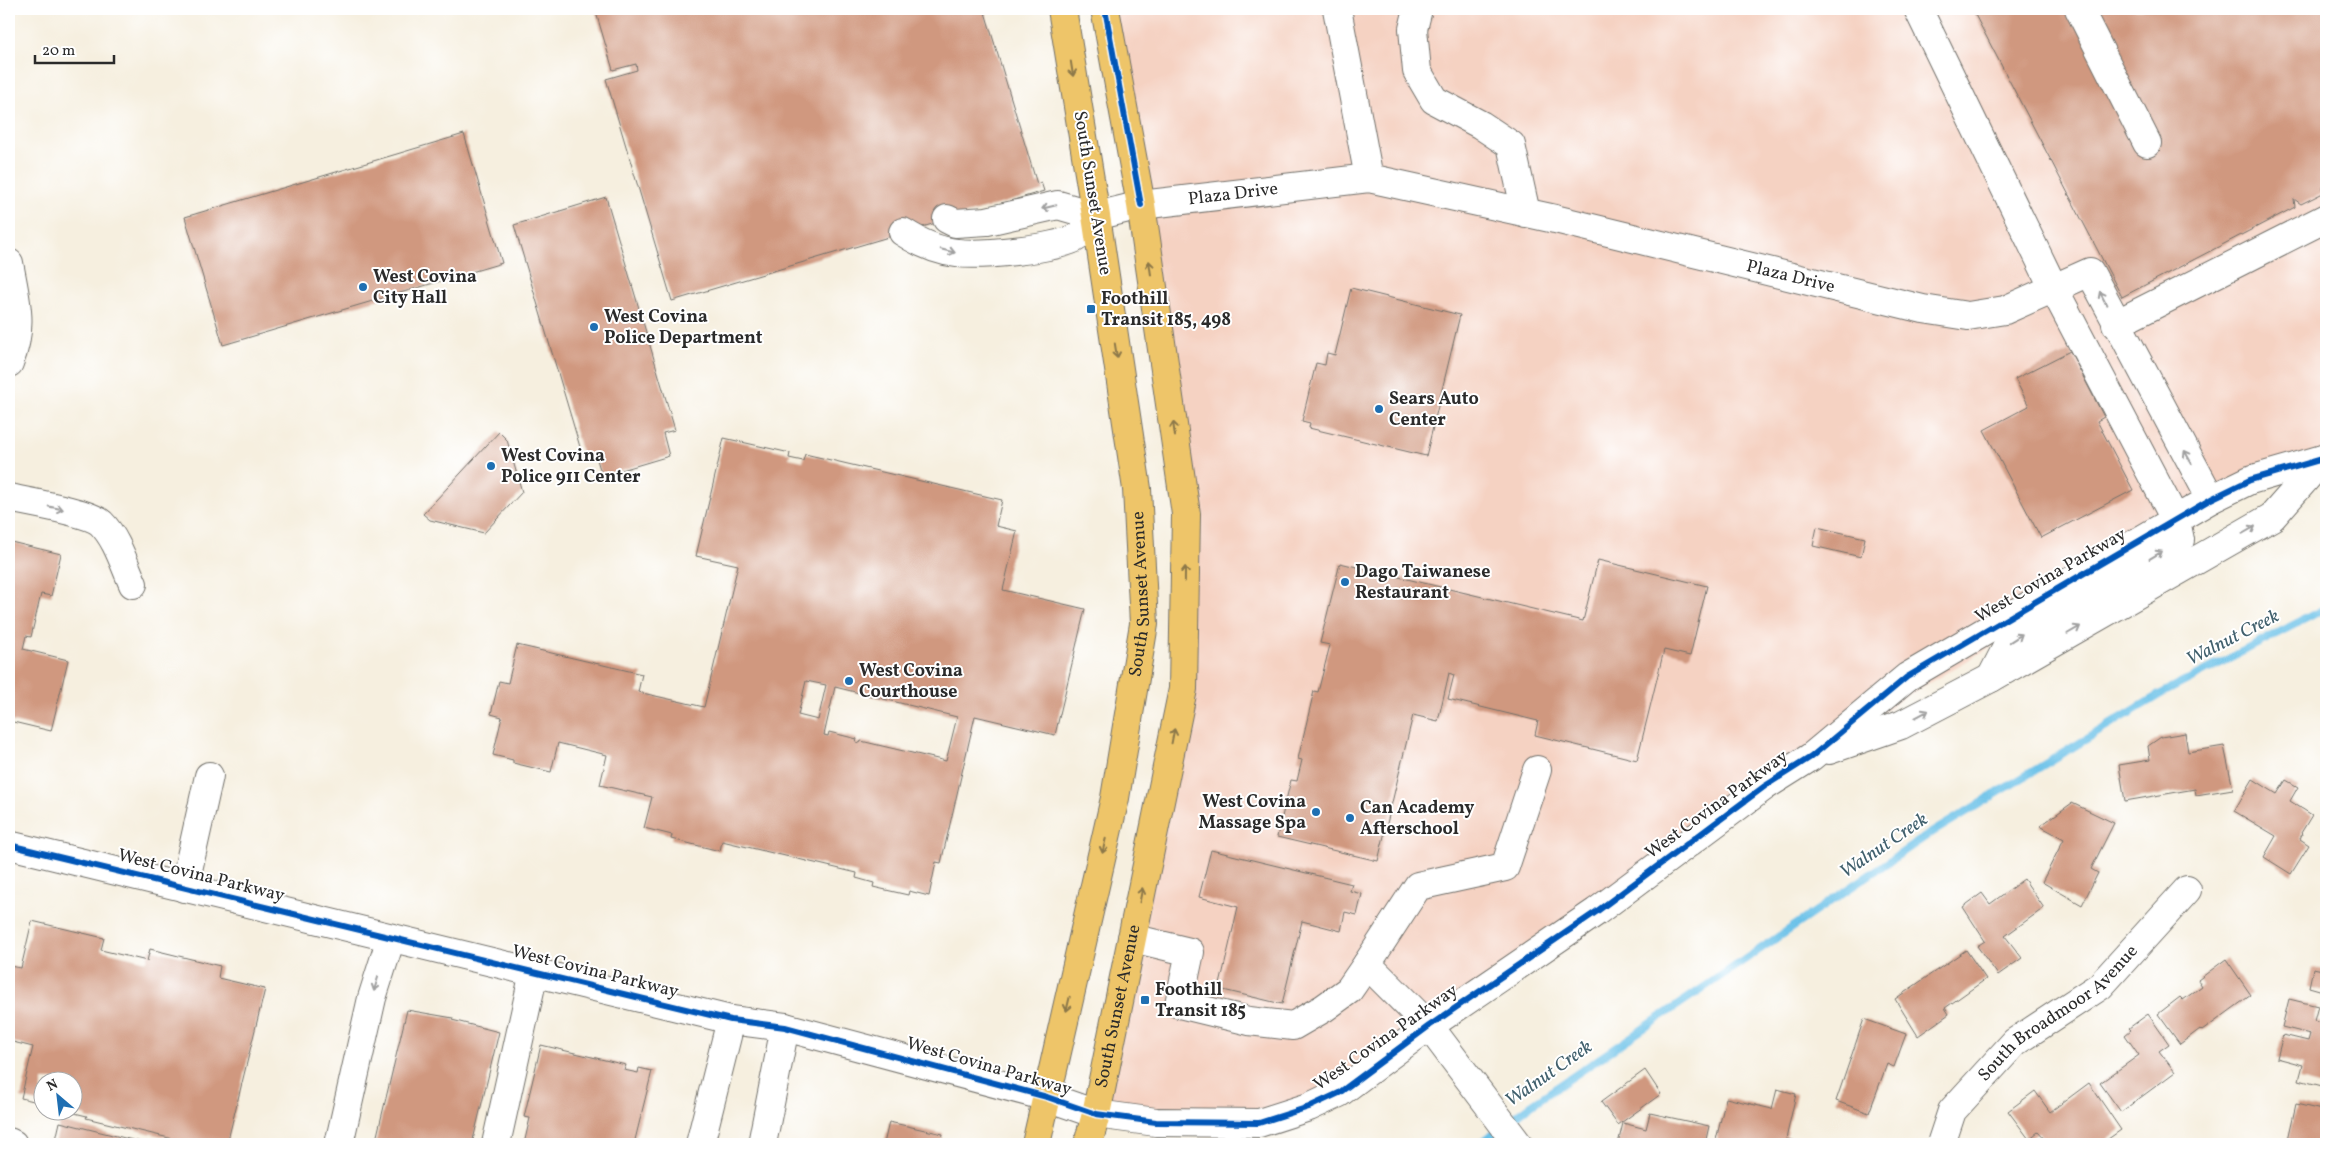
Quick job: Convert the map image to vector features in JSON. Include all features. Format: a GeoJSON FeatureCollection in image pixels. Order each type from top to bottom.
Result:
{"type":"FeatureCollection","features":[{"type":"Feature","properties":{"kind":"main road","name":"South Sunset Avenue"},"geometry":{"type":"LineString","coordinates":[[1036,1144],[1115,798],[1144,624],[1137,489],[1096,216],[1062,9]]}},
{"type":"Feature","properties":{"kind":"main road","name":"South Sunset Avenue"},"geometry":{"type":"LineString","coordinates":[[1088,1144],[1096,1114],[1183,689],[1186,514],[1141,205],[1104,9]]}},
{"type":"Feature","properties":{"kind":"street"},"geometry":{"type":"LineString","coordinates":[[1337,9],[1370,178]]}},
{"type":"Feature","properties":{"kind":"street"},"geometry":{"type":"LineString","coordinates":[[1418,9],[1413,29],[1416,71],[1434,100],[1481,125],[1510,145],[1526,213]]}},
{"type":"Feature","properties":{"kind":"street"},"geometry":{"type":"LineString","coordinates":[[1918,9],[2054,289],[2176,521],[2180,540],[2010,642],[1990,678]]}},
{"type":"Feature","properties":{"kind":"street"},"geometry":{"type":"LineString","coordinates":[[2079,9],[2148,142]]}},
{"type":"Feature","properties":{"kind":"street","name":"Plaza Drive"},"geometry":{"type":"LineString","coordinates":[[1096,216],[1141,205],[1370,178],[1526,213],[1923,309],[1968,316],[2005,310],[2090,272],[2116,324]]}},
{"type":"Feature","properties":{"kind":"street"},"geometry":{"type":"LineString","coordinates":[[903,232],[926,246],[957,254],[1015,250],[1059,245],[1077,237],[1096,216],[1058,205],[987,221],[955,223],[948,220]]}},
{"type":"Feature","properties":{"kind":"street"},"geometry":{"type":"LineString","coordinates":[[2211,499],[2116,324],[2326,218]]}},
{"type":"Feature","properties":{"kind":"street"},"geometry":{"type":"LineString","coordinates":[[9,264],[18,310],[17,342],[9,363]]}},
{"type":"Feature","properties":{"kind":"street","name":"West Covina Parkway"},"geometry":{"type":"LineString","coordinates":[[9,845],[731,1020],[785,1027],[1047,1097],[1096,1114],[1156,1122],[1259,1122],[1309,1107],[1339,1093],[1429,1026],[1596,912],[1765,786],[1811,756],[1907,678],[2211,499],[2250,480],[2325,459]]}},
{"type":"Feature","properties":{"kind":"street","name":"West Covina Parkway"},"geometry":{"type":"LineString","coordinates":[[1811,756],[1901,725],[1990,678],[2272,517],[2325,459]]}},
{"type":"Feature","properties":{"kind":"street"},"geometry":{"type":"LineString","coordinates":[[9,498],[70,511],[100,522],[113,538],[133,584]]}},
{"type":"Feature","properties":{"kind":"street"},"geometry":{"type":"LineString","coordinates":[[1852,742],[1894,711],[1907,678]]}},
{"type":"Feature","properties":{"kind":"street"},"geometry":{"type":"LineString","coordinates":[[1132,938],[1190,952],[1179,1004],[1258,1022],[1293,1026],[1324,1008],[1349,990],[1418,886],[1505,867],[1537,770]]}},
{"type":"Feature","properties":{"kind":"street"},"geometry":{"type":"LineString","coordinates":[[184,888],[209,776]]}},
{"type":"Feature","properties":{"kind":"street","name":"South Broadmoor Avenue"},"geometry":{"type":"LineString","coordinates":[[1941,1144],[1952,1111],[2015,1042],[2100,986],[2187,890]]}},
{"type":"Feature","properties":{"kind":"street"},"geometry":{"type":"LineString","coordinates":[[339,1144],[372,998],[391,938]]}},
{"type":"Feature","properties":{"kind":"street"},"geometry":{"type":"LineString","coordinates":[[1367,964],[1429,1026],[1518,1144]]}},
{"type":"Feature","properties":{"kind":"street"},"geometry":{"type":"LineString","coordinates":[[496,1144],[534,972]]}},
{"type":"Feature","properties":{"kind":"street"},"geometry":{"type":"LineString","coordinates":[[700,1144],[731,1020]]}},
{"type":"Feature","properties":{"kind":"street"},"geometry":{"type":"LineString","coordinates":[[762,1144],[785,1027]]}},
{"type":"Feature","properties":{"kind":"street"},"geometry":{"type":"LineString","coordinates":[[9,1142],[13,1144]]}},
{"type":"Feature","properties":{"kind":"shaded area"},"geometry":{"type":"Polygon","coordinates":[[[1103,9],[2326,9],[2326,458],[2215,512],[2183,535],[1903,698],[1339,1093],[1259,1123],[1096,1114],[1183,689],[1186,514],[1103,9]]]}},
{"type":"Feature","properties":{"kind":"building"},"geometry":{"type":"Polygon","coordinates":[[[595,9],[984,9],[1037,184],[1041,182],[1044,191],[672,301],[606,79],[637,70],[636,64],[613,70],[595,9]]]}},
{"type":"Feature","properties":{"kind":"building"},"geometry":{"type":"Polygon","coordinates":[[[1972,9],[2326,9],[2326,188],[2323,186],[2323,193],[2301,204],[2294,199],[2295,207],[2122,297],[1972,9]]]}},
{"type":"Feature","properties":{"kind":"building","name":"West Covina City Hall"},"geometry":{"type":"Polygon","coordinates":[[[464,134],[502,263],[223,345],[185,217],[464,134]]]}},
{"type":"Feature","properties":{"kind":"building","name":"West Covina Police Department"},"geometry":{"type":"Polygon","coordinates":[[[606,197],[675,430],[663,433],[669,456],[602,476],[595,453],[583,457],[514,225],[606,197]]]}},
{"type":"Feature","properties":{"kind":"building"},"geometry":{"type":"Polygon","coordinates":[[[1351,288],[1460,315],[1426,456],[1309,428],[1310,423],[1302,421],[1316,363],[1325,365],[1327,353],[1335,355],[1351,288]]]}},
{"type":"Feature","properties":{"kind":"building"},"geometry":{"type":"Polygon","coordinates":[[[2070,351],[2104,417],[2097,421],[2133,490],[2041,538],[1984,430],[2029,406],[2015,379],[2070,351]]]}},
{"type":"Feature","properties":{"kind":"building","name":"West Covina Police 911 Center"},"geometry":{"type":"Polygon","coordinates":[[[499,432],[507,440],[522,492],[484,533],[430,520],[423,514],[499,432]]]}},
{"type":"Feature","properties":{"kind":"building"},"geometry":{"type":"Polygon","coordinates":[[[724,438],[790,453],[789,458],[803,461],[805,454],[1002,500],[996,526],[1017,531],[1003,590],[1085,609],[1055,735],[975,716],[941,863],[936,862],[929,896],[909,891],[908,895],[873,887],[874,883],[856,878],[857,873],[722,841],[720,851],[671,839],[672,835],[644,828],[652,797],[600,785],[607,755],[558,743],[551,772],[513,763],[513,760],[493,755],[502,717],[491,714],[499,681],[508,683],[517,645],[642,674],[638,692],[704,707],[738,565],[696,556],[724,438]],[[806,681],[798,715],[818,720],[826,685],[806,681]],[[835,687],[824,735],[828,736],[829,732],[857,739],[856,742],[860,743],[861,741],[946,761],[957,717],[835,687]]]}},
{"type":"Feature","properties":{"kind":"building"},"geometry":{"type":"Polygon","coordinates":[[[1817,527],[1865,538],[1861,557],[1813,546],[1817,527]]]}},
{"type":"Feature","properties":{"kind":"building"},"geometry":{"type":"Polygon","coordinates":[[[9,531],[13,532],[11,542],[61,554],[51,596],[41,594],[31,637],[26,636],[23,649],[68,660],[51,731],[9,721],[9,531]]]}},
{"type":"Feature","properties":{"kind":"building"},"geometry":{"type":"Polygon","coordinates":[[[1598,560],[1707,586],[1690,656],[1664,650],[1637,760],[1535,735],[1538,721],[1448,699],[1454,675],[1449,673],[1438,721],[1413,715],[1378,861],[1277,837],[1291,780],[1297,781],[1302,760],[1298,759],[1314,691],[1318,692],[1330,645],[1320,643],[1340,563],[1583,621],[1598,560]]]}},
{"type":"Feature","properties":{"kind":"building"},"geometry":{"type":"Polygon","coordinates":[[[2185,733],[2188,752],[2224,746],[2233,789],[2196,795],[2195,789],[2125,801],[2119,765],[2150,760],[2148,746],[2161,737],[2185,733]]]}},
{"type":"Feature","properties":{"kind":"building"},"geometry":{"type":"Polygon","coordinates":[[[2253,779],[2277,794],[2286,780],[2298,787],[2290,801],[2312,815],[2301,833],[2300,839],[2309,845],[2291,874],[2264,857],[2276,836],[2234,811],[2253,779]]]}},
{"type":"Feature","properties":{"kind":"building"},"geometry":{"type":"Polygon","coordinates":[[[2072,803],[2114,823],[2091,869],[2098,873],[2082,905],[2042,882],[2064,839],[2040,826],[2072,803]]]}},
{"type":"Feature","properties":{"kind":"building"},"geometry":{"type":"Polygon","coordinates":[[[1211,850],[1352,884],[1350,891],[1362,894],[1357,915],[1345,912],[1341,931],[1302,921],[1282,1004],[1219,989],[1238,907],[1199,897],[1211,850]]]}},
{"type":"Feature","properties":{"kind":"building"},"geometry":{"type":"Polygon","coordinates":[[[2024,879],[2044,908],[2005,936],[2022,958],[1998,975],[1977,946],[1985,941],[1963,907],[1982,893],[1990,904],[2024,879]]]}},
{"type":"Feature","properties":{"kind":"building"},"geometry":{"type":"Polygon","coordinates":[[[32,921],[104,938],[101,950],[147,961],[150,949],[220,966],[218,978],[265,989],[227,1144],[194,1144],[86,1118],[87,1116],[82,1115],[82,1070],[32,1070],[32,1101],[21,1098],[33,1047],[9,1041],[9,966],[21,968],[32,921]]]}},
{"type":"Feature","properties":{"kind":"building"},"geometry":{"type":"Polygon","coordinates":[[[1966,950],[1986,979],[1945,1008],[1949,1014],[1918,1036],[1895,999],[1966,950]]]}},
{"type":"Feature","properties":{"kind":"building"},"geometry":{"type":"Polygon","coordinates":[[[2226,959],[2251,995],[2202,1031],[2200,1029],[2180,1044],[2158,1014],[2180,997],[2183,1000],[2202,986],[2198,980],[2226,959]]]}},
{"type":"Feature","properties":{"kind":"building"},"geometry":{"type":"Polygon","coordinates":[[[2326,960],[2326,986],[2324,986],[2323,991],[2309,987],[2313,968],[2323,970],[2326,960]]]}},
{"type":"Feature","properties":{"kind":"building"},"geometry":{"type":"Polygon","coordinates":[[[2289,999],[2318,1006],[2314,1021],[2326,1024],[2326,1087],[2299,1080],[2303,1065],[2277,1058],[2283,1035],[2308,1041],[2310,1034],[2282,1027],[2289,999]]]}},
{"type":"Feature","properties":{"kind":"building"},"geometry":{"type":"Polygon","coordinates":[[[407,1010],[453,1018],[452,1020],[499,1032],[472,1144],[375,1144],[407,1010]]]}},
{"type":"Feature","properties":{"kind":"building"},"geometry":{"type":"Polygon","coordinates":[[[2148,1014],[2169,1044],[2159,1051],[2175,1072],[2121,1112],[2100,1083],[2139,1055],[2125,1035],[2131,1030],[2129,1028],[2148,1014]]]}},
{"type":"Feature","properties":{"kind":"building"},"geometry":{"type":"Polygon","coordinates":[[[1864,1019],[1906,1034],[1894,1067],[1887,1064],[1869,1113],[1836,1101],[1864,1019]]]}},
{"type":"Feature","properties":{"kind":"building"},"geometry":{"type":"Polygon","coordinates":[[[541,1045],[626,1065],[624,1070],[638,1073],[639,1068],[652,1071],[634,1144],[524,1144],[530,1118],[524,1117],[541,1045]]]}},
{"type":"Feature","properties":{"kind":"building"},"geometry":{"type":"Polygon","coordinates":[[[1645,1070],[1661,1094],[1618,1125],[1601,1102],[1645,1070]]]}},
{"type":"Feature","properties":{"kind":"building"},"geometry":{"type":"Polygon","coordinates":[[[2089,1083],[2121,1130],[2101,1144],[2097,1144],[2095,1140],[2089,1144],[2049,1144],[2038,1132],[2029,1139],[2008,1111],[2035,1091],[2050,1112],[2089,1083]]]}},
{"type":"Feature","properties":{"kind":"building"},"geometry":{"type":"Polygon","coordinates":[[[1777,1089],[1796,1094],[1786,1139],[1796,1141],[1795,1144],[1715,1144],[1726,1098],[1772,1109],[1777,1089]]]}},
{"type":"Feature","properties":{"kind":"building"},"geometry":{"type":"Polygon","coordinates":[[[2296,1104],[2326,1111],[2326,1144],[2287,1144],[2296,1104]]]}},
{"type":"Feature","properties":{"kind":"building"},"geometry":{"type":"Polygon","coordinates":[[[1650,1113],[1709,1126],[1705,1144],[1618,1144],[1623,1123],[1646,1129],[1650,1113]]]}},
{"type":"Feature","properties":{"kind":"building"},"geometry":{"type":"Polygon","coordinates":[[[60,1122],[149,1144],[55,1144],[60,1122]]]}},
{"type":"Feature","properties":{"kind":"building"},"geometry":{"type":"Polygon","coordinates":[[[889,1122],[943,1134],[941,1144],[884,1144],[889,1122]]]}},
{"type":"Feature","properties":{"kind":"waterway","name":"Walnut Creek"},"geometry":{"type":"LineString","coordinates":[[1480,1144],[1531,1105],[1928,835],[2159,695],[2326,608]]}},
{"type":"Feature","properties":{"kind":"cycle path"},"geometry":{"type":"LineString","coordinates":[[1105,9],[1141,205]]}},
{"type":"Feature","properties":{"kind":"cycle path"},"geometry":{"type":"LineString","coordinates":[[9,845],[731,1020],[785,1027],[1047,1097],[1096,1114],[1156,1122],[1259,1123],[1309,1107],[1339,1093],[1429,1026],[1596,912],[1765,786],[1811,757],[1907,677],[2211,499],[2250,480],[2326,458]]}},
{"type":"Feature","properties":{"kind":"place","name":"West Covina City Hall"},"geometry":{"type":"Point","coordinates":[363,287]}},
{"type":"Feature","properties":{"kind":"place","name":"Foothill Transit 185, 498"},"geometry":{"type":"Point","coordinates":[1091,309]}},
{"type":"Feature","properties":{"kind":"place","name":"West Covina Police Department"},"geometry":{"type":"Point","coordinates":[594,327]}},
{"type":"Feature","properties":{"kind":"place","name":"Sears Auto Center"},"geometry":{"type":"Point","coordinates":[1379,409]}},
{"type":"Feature","properties":{"kind":"place","name":"West Covina Police 911 Center"},"geometry":{"type":"Point","coordinates":[491,466]}},
{"type":"Feature","properties":{"kind":"place","name":"Dago Taiwanese Restaurant"},"geometry":{"type":"Point","coordinates":[1345,582]}},
{"type":"Feature","properties":{"kind":"place","name":"West Covina Courthouse"},"geometry":{"type":"Point","coordinates":[849,681]}},
{"type":"Feature","properties":{"kind":"place","name":"West Covina Massage Spa"},"geometry":{"type":"Point","coordinates":[1316,812]}},
{"type":"Feature","properties":{"kind":"place","name":"Can Academy Afterschool"},"geometry":{"type":"Point","coordinates":[1350,818]}},
{"type":"Feature","properties":{"kind":"place","name":"Foothill Transit 185"},"geometry":{"type":"Point","coordinates":[1145,1000]}}]}
